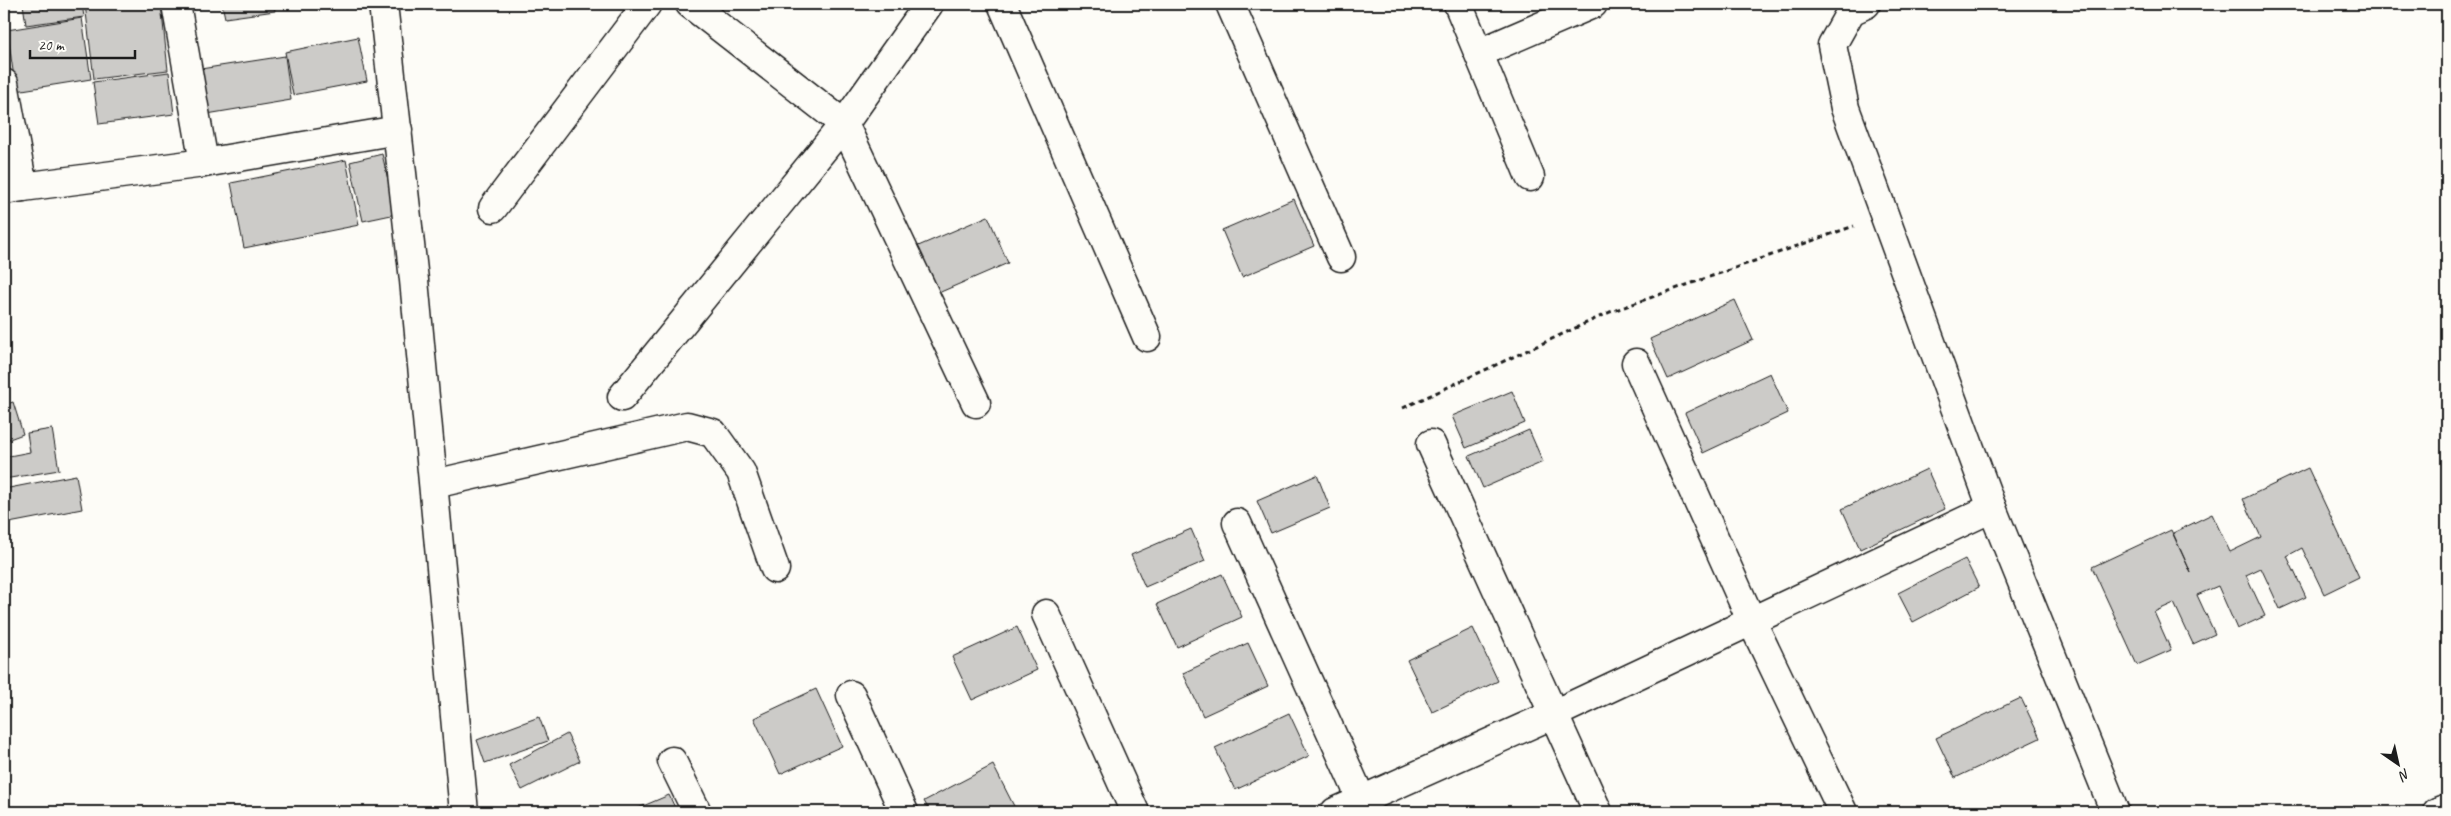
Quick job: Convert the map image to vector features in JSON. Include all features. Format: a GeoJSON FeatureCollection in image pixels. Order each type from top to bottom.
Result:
{"type":"FeatureCollection","features":[{"type":"Feature","properties":{"kind":"street"},"geometry":{"type":"LineString","coordinates":[[176,4],[177,22],[204,163]]}},
{"type":"Feature","properties":{"kind":"street"},"geometry":{"type":"LineString","coordinates":[[383,4],[398,130],[434,484],[464,812]]}},
{"type":"Feature","properties":{"kind":"street"},"geometry":{"type":"LineString","coordinates":[[493,208],[647,4]]}},
{"type":"Feature","properties":{"kind":"street"},"geometry":{"type":"LineString","coordinates":[[690,4],[844,124],[976,403]]}},
{"type":"Feature","properties":{"kind":"street"},"geometry":{"type":"LineString","coordinates":[[622,397],[844,124],[929,4]]}},
{"type":"Feature","properties":{"kind":"street"},"geometry":{"type":"LineString","coordinates":[[1002,4],[1146,337]]}},
{"type":"Feature","properties":{"kind":"street"},"geometry":{"type":"LineString","coordinates":[[1230,4],[1341,257]]}},
{"type":"Feature","properties":{"kind":"street"},"geometry":{"type":"LineString","coordinates":[[1458,4],[1530,177]]}},
{"type":"Feature","properties":{"kind":"street"},"geometry":{"type":"LineString","coordinates":[[1478,53],[1593,4]]}},
{"type":"Feature","properties":{"kind":"street"},"geometry":{"type":"LineString","coordinates":[[1866,4],[1852,11],[1832,44],[1845,108],[1886,215],[1992,508],[2114,812]]}},
{"type":"Feature","properties":{"kind":"street"},"geometry":{"type":"LineString","coordinates":[[4,83],[13,189],[204,163],[398,130]]}},
{"type":"Feature","properties":{"kind":"street"},"geometry":{"type":"LineString","coordinates":[[1636,363],[1752,622],[1844,812]]}},
{"type":"Feature","properties":{"kind":"street"},"geometry":{"type":"LineString","coordinates":[[434,484],[687,426],[713,433],[741,472],[775,569]]}},
{"type":"Feature","properties":{"kind":"street"},"geometry":{"type":"LineString","coordinates":[[1431,444],[1598,812]]}},
{"type":"Feature","properties":{"kind":"street"},"geometry":{"type":"LineString","coordinates":[[1336,812],[1364,806],[1554,714],[1992,508]]}},
{"type":"Feature","properties":{"kind":"street"},"geometry":{"type":"LineString","coordinates":[[1237,523],[1364,806]]}},
{"type":"Feature","properties":{"kind":"street"},"geometry":{"type":"LineString","coordinates":[[1046,614],[1135,812]]}},
{"type":"Feature","properties":{"kind":"street"},"geometry":{"type":"LineString","coordinates":[[851,695],[904,812]]}},
{"type":"Feature","properties":{"kind":"street"},"geometry":{"type":"LineString","coordinates":[[672,761],[696,812]]}},
{"type":"Feature","properties":{"kind":"street"},"geometry":{"type":"LineString","coordinates":[[2437,812],[2447,808]]}},
{"type":"Feature","properties":{"kind":"path"},"geometry":{"type":"LineString","coordinates":[[1404,408],[1610,312],[1886,215]]}},
{"type":"Feature","properties":{"kind":"building"},"geometry":{"type":"Polygon","coordinates":[[[23,4],[82,4],[84,17],[26,25],[23,4]]]}},
{"type":"Feature","properties":{"kind":"building"},"geometry":{"type":"Polygon","coordinates":[[[85,4],[161,4],[168,70],[94,79],[85,4]]]}},
{"type":"Feature","properties":{"kind":"building"},"geometry":{"type":"Polygon","coordinates":[[[222,4],[274,4],[275,11],[225,18],[222,4]]]}},
{"type":"Feature","properties":{"kind":"building"},"geometry":{"type":"Polygon","coordinates":[[[82,18],[91,79],[16,91],[7,30],[82,18]]]}},
{"type":"Feature","properties":{"kind":"building"},"geometry":{"type":"Polygon","coordinates":[[[358,37],[367,81],[293,95],[285,52],[358,37]]]}},
{"type":"Feature","properties":{"kind":"building"},"geometry":{"type":"Polygon","coordinates":[[[285,56],[291,100],[201,115],[194,70],[285,56]]]}},
{"type":"Feature","properties":{"kind":"building"},"geometry":{"type":"Polygon","coordinates":[[[169,72],[174,114],[99,124],[93,82],[169,72]]]}},
{"type":"Feature","properties":{"kind":"building"},"geometry":{"type":"Polygon","coordinates":[[[382,154],[396,214],[363,221],[350,162],[382,154]]]}},
{"type":"Feature","properties":{"kind":"building"},"geometry":{"type":"Polygon","coordinates":[[[346,160],[359,225],[244,248],[231,183],[346,160]]]}},
{"type":"Feature","properties":{"kind":"building"},"geometry":{"type":"Polygon","coordinates":[[[1294,199],[1314,246],[1242,277],[1222,230],[1294,199]]]}},
{"type":"Feature","properties":{"kind":"building"},"geometry":{"type":"Polygon","coordinates":[[[988,216],[1008,263],[936,294],[916,247],[988,216]]]}},
{"type":"Feature","properties":{"kind":"building"},"geometry":{"type":"Polygon","coordinates":[[[1735,300],[1753,340],[1668,379],[1650,339],[1735,300]]]}},
{"type":"Feature","properties":{"kind":"building"},"geometry":{"type":"Polygon","coordinates":[[[1770,373],[1788,413],[1703,453],[1685,413],[1770,373]]]}},
{"type":"Feature","properties":{"kind":"building"},"geometry":{"type":"Polygon","coordinates":[[[1512,391],[1525,423],[1466,448],[1452,416],[1512,391]]]}},
{"type":"Feature","properties":{"kind":"building"},"geometry":{"type":"Polygon","coordinates":[[[13,402],[23,434],[4,441],[4,405],[13,402]]]}},
{"type":"Feature","properties":{"kind":"building"},"geometry":{"type":"Polygon","coordinates":[[[52,429],[59,470],[4,479],[4,457],[30,452],[27,433],[52,429]]]}},
{"type":"Feature","properties":{"kind":"building"},"geometry":{"type":"Polygon","coordinates":[[[1529,430],[1543,462],[1483,488],[1469,456],[1529,430]]]}},
{"type":"Feature","properties":{"kind":"building"},"geometry":{"type":"Polygon","coordinates":[[[2308,468],[2359,577],[2324,594],[2302,548],[2287,556],[2306,597],[2280,609],[2261,568],[2246,575],[2265,616],[2237,629],[2218,586],[2197,595],[2215,634],[2193,644],[2174,603],[2154,612],[2171,650],[2137,665],[2092,567],[2171,530],[2191,573],[2173,533],[2212,514],[2230,552],[2261,537],[2243,499],[2308,468]]]}},
{"type":"Feature","properties":{"kind":"building"},"geometry":{"type":"Polygon","coordinates":[[[1927,469],[1945,509],[1860,549],[1842,509],[1927,469]]]}},
{"type":"Feature","properties":{"kind":"building"},"geometry":{"type":"Polygon","coordinates":[[[76,475],[82,509],[4,524],[4,489],[76,475]]]}},
{"type":"Feature","properties":{"kind":"building"},"geometry":{"type":"Polygon","coordinates":[[[1317,475],[1330,508],[1271,533],[1257,501],[1317,475]]]}},
{"type":"Feature","properties":{"kind":"building"},"geometry":{"type":"Polygon","coordinates":[[[1191,529],[1205,561],[1145,587],[1131,555],[1191,529]]]}},
{"type":"Feature","properties":{"kind":"building"},"geometry":{"type":"Polygon","coordinates":[[[1965,559],[1979,587],[1913,622],[1898,593],[1965,559]]]}},
{"type":"Feature","properties":{"kind":"building"},"geometry":{"type":"Polygon","coordinates":[[[1222,574],[1242,617],[1177,647],[1157,604],[1222,574]]]}},
{"type":"Feature","properties":{"kind":"building"},"geometry":{"type":"Polygon","coordinates":[[[1017,627],[1037,670],[972,700],[952,657],[1017,627]]]}},
{"type":"Feature","properties":{"kind":"building"},"geometry":{"type":"Polygon","coordinates":[[[1473,628],[1498,681],[1432,712],[1407,660],[1473,628]]]}},
{"type":"Feature","properties":{"kind":"building"},"geometry":{"type":"Polygon","coordinates":[[[1248,643],[1268,686],[1203,716],[1183,673],[1248,643]]]}},
{"type":"Feature","properties":{"kind":"building"},"geometry":{"type":"Polygon","coordinates":[[[816,689],[842,746],[780,774],[754,718],[816,689]]]}},
{"type":"Feature","properties":{"kind":"building"},"geometry":{"type":"Polygon","coordinates":[[[2021,698],[2040,738],[1955,778],[1936,738],[2021,698]]]}},
{"type":"Feature","properties":{"kind":"building"},"geometry":{"type":"Polygon","coordinates":[[[1289,713],[1309,756],[1235,790],[1215,748],[1289,713]]]}},
{"type":"Feature","properties":{"kind":"building"},"geometry":{"type":"Polygon","coordinates":[[[539,717],[548,741],[485,763],[477,740],[539,717]]]}},
{"type":"Feature","properties":{"kind":"building"},"geometry":{"type":"Polygon","coordinates":[[[567,734],[580,761],[522,790],[509,765],[567,734]]]}},
{"type":"Feature","properties":{"kind":"building"},"geometry":{"type":"Polygon","coordinates":[[[993,765],[1017,812],[930,812],[924,801],[993,765]]]}},
{"type":"Feature","properties":{"kind":"building"},"geometry":{"type":"Polygon","coordinates":[[[4,788],[12,812],[4,812],[4,788]]]}},
{"type":"Feature","properties":{"kind":"building"},"geometry":{"type":"Polygon","coordinates":[[[669,795],[677,812],[629,812],[669,795]]]}}]}
